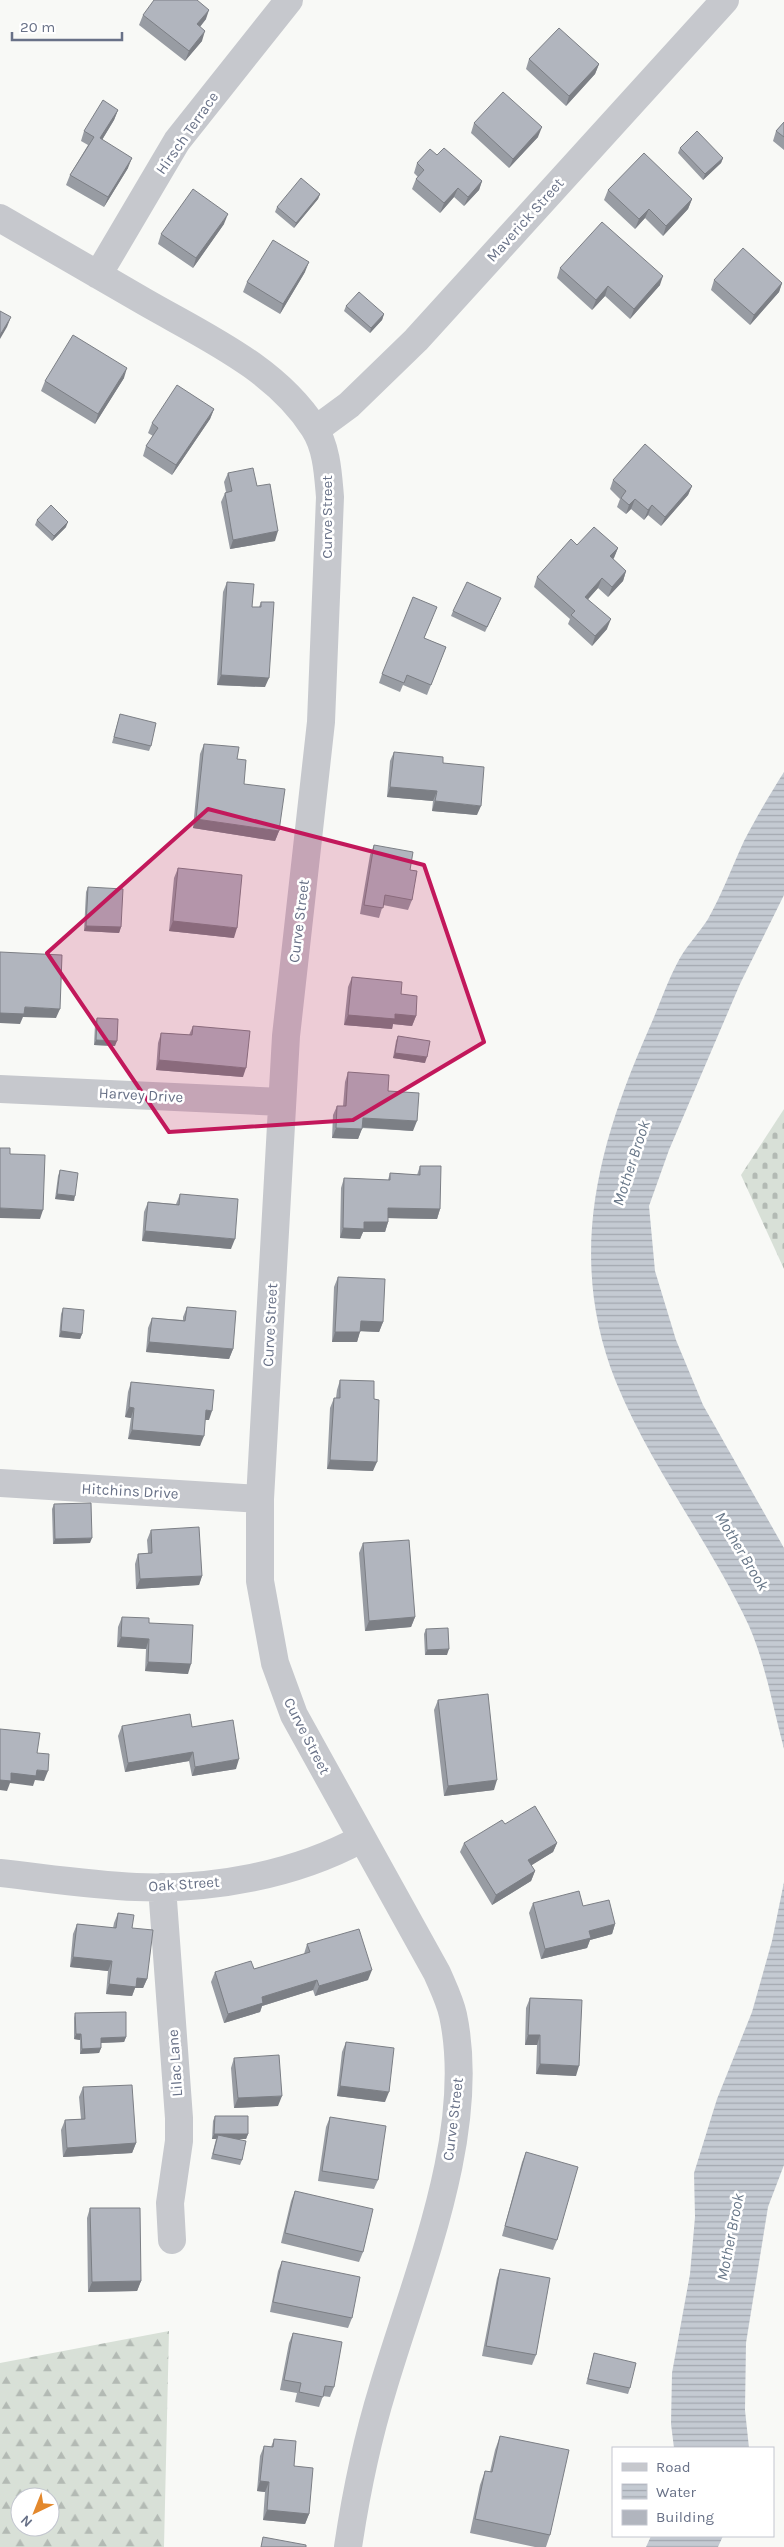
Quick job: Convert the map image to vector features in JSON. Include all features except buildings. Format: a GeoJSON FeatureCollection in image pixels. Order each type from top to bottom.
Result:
{"type":"FeatureCollection","features":[{"type":"Feature","properties":{"kind":"street","name":"Hirsch Terrace"},"geometry":{"type":"LineString","coordinates":[[98,275],[177,141],[289,0]]}},
{"type":"Feature","properties":{"kind":"street","name":"Maverick Street"},"geometry":{"type":"LineString","coordinates":[[315,430],[350,405],[416,340],[725,0]]}},
{"type":"Feature","properties":{"kind":"street","name":"Curve Street"},"geometry":{"type":"LineString","coordinates":[[0,218],[241,359],[301,410],[315,430],[324,453],[330,497],[321,722],[291,990],[282,1102],[260,1499],[260,1581],[275,1663],[294,1715],[361,1839],[437,1973],[453,2014],[458,2064],[454,2128],[440,2200],[372,2425],[362,2466],[348,2547]]}},
{"type":"Feature","properties":{"kind":"street","name":"Harvey Drive"},"geometry":{"type":"LineString","coordinates":[[0,1089],[282,1102]]}},
{"type":"Feature","properties":{"kind":"street","name":"Hitchins Drive"},"geometry":{"type":"LineString","coordinates":[[0,1483],[260,1499]]}},
{"type":"Feature","properties":{"kind":"street","name":"Oak Street"},"geometry":{"type":"LineString","coordinates":[[0,1873],[114,1886],[162,1887],[224,1882],[299,1866],[334,1853],[361,1839]]}},
{"type":"Feature","properties":{"kind":"street","name":"Lilac Lane"},"geometry":{"type":"LineString","coordinates":[[162,1887],[179,2118],[179,2140],[170,2204],[172,2240]]}},
{"type":"Feature","properties":{"kind":"highlighted area"},"geometry":{"type":"Polygon","coordinates":[[[208,809],[424,865],[484,1042],[353,1120],[169,1132],[47,953],[208,809]]]}},
{"type":"Feature","properties":{"kind":"green space"},"geometry":{"type":"Polygon","coordinates":[[[784,1109],[784,1269],[741,1175],[784,1109]]]}},
{"type":"Feature","properties":{"kind":"green space"},"geometry":{"type":"Polygon","coordinates":[[[169,2331],[164,2547],[0,2547],[0,2363],[169,2331]]]}},
{"type":"Feature","properties":{"kind":"water","name":"Mother Brook"},"geometry":{"type":"Polygon","coordinates":[[[784,772],[784,895],[740,984],[669,1150],[649,1206],[655,1271],[676,1340],[703,1405],[784,1548],[784,1749],[765,1671],[749,1626],[717,1565],[646,1445],[616,1382],[601,1337],[593,1292],[591,1248],[595,1204],[603,1161],[630,1074],[675,967],[708,919],[744,841],[784,772]]]}},
{"type":"Feature","properties":{"kind":"water","name":"Mother Brook"},"geometry":{"type":"Polygon","coordinates":[[[784,1882],[784,2165],[768,2207],[746,2343],[745,2410],[749,2447],[674,2447],[671,2424],[672,2373],[690,2274],[695,2217],[694,2173],[717,2099],[752,2012],[772,1941],[784,1882]]]}},
{"type":"Feature","properties":{"kind":"water"},"geometry":{"type":"Polygon","coordinates":[[[651,2537],[723,2537],[718,2547],[646,2547],[651,2537]]]}}]}
